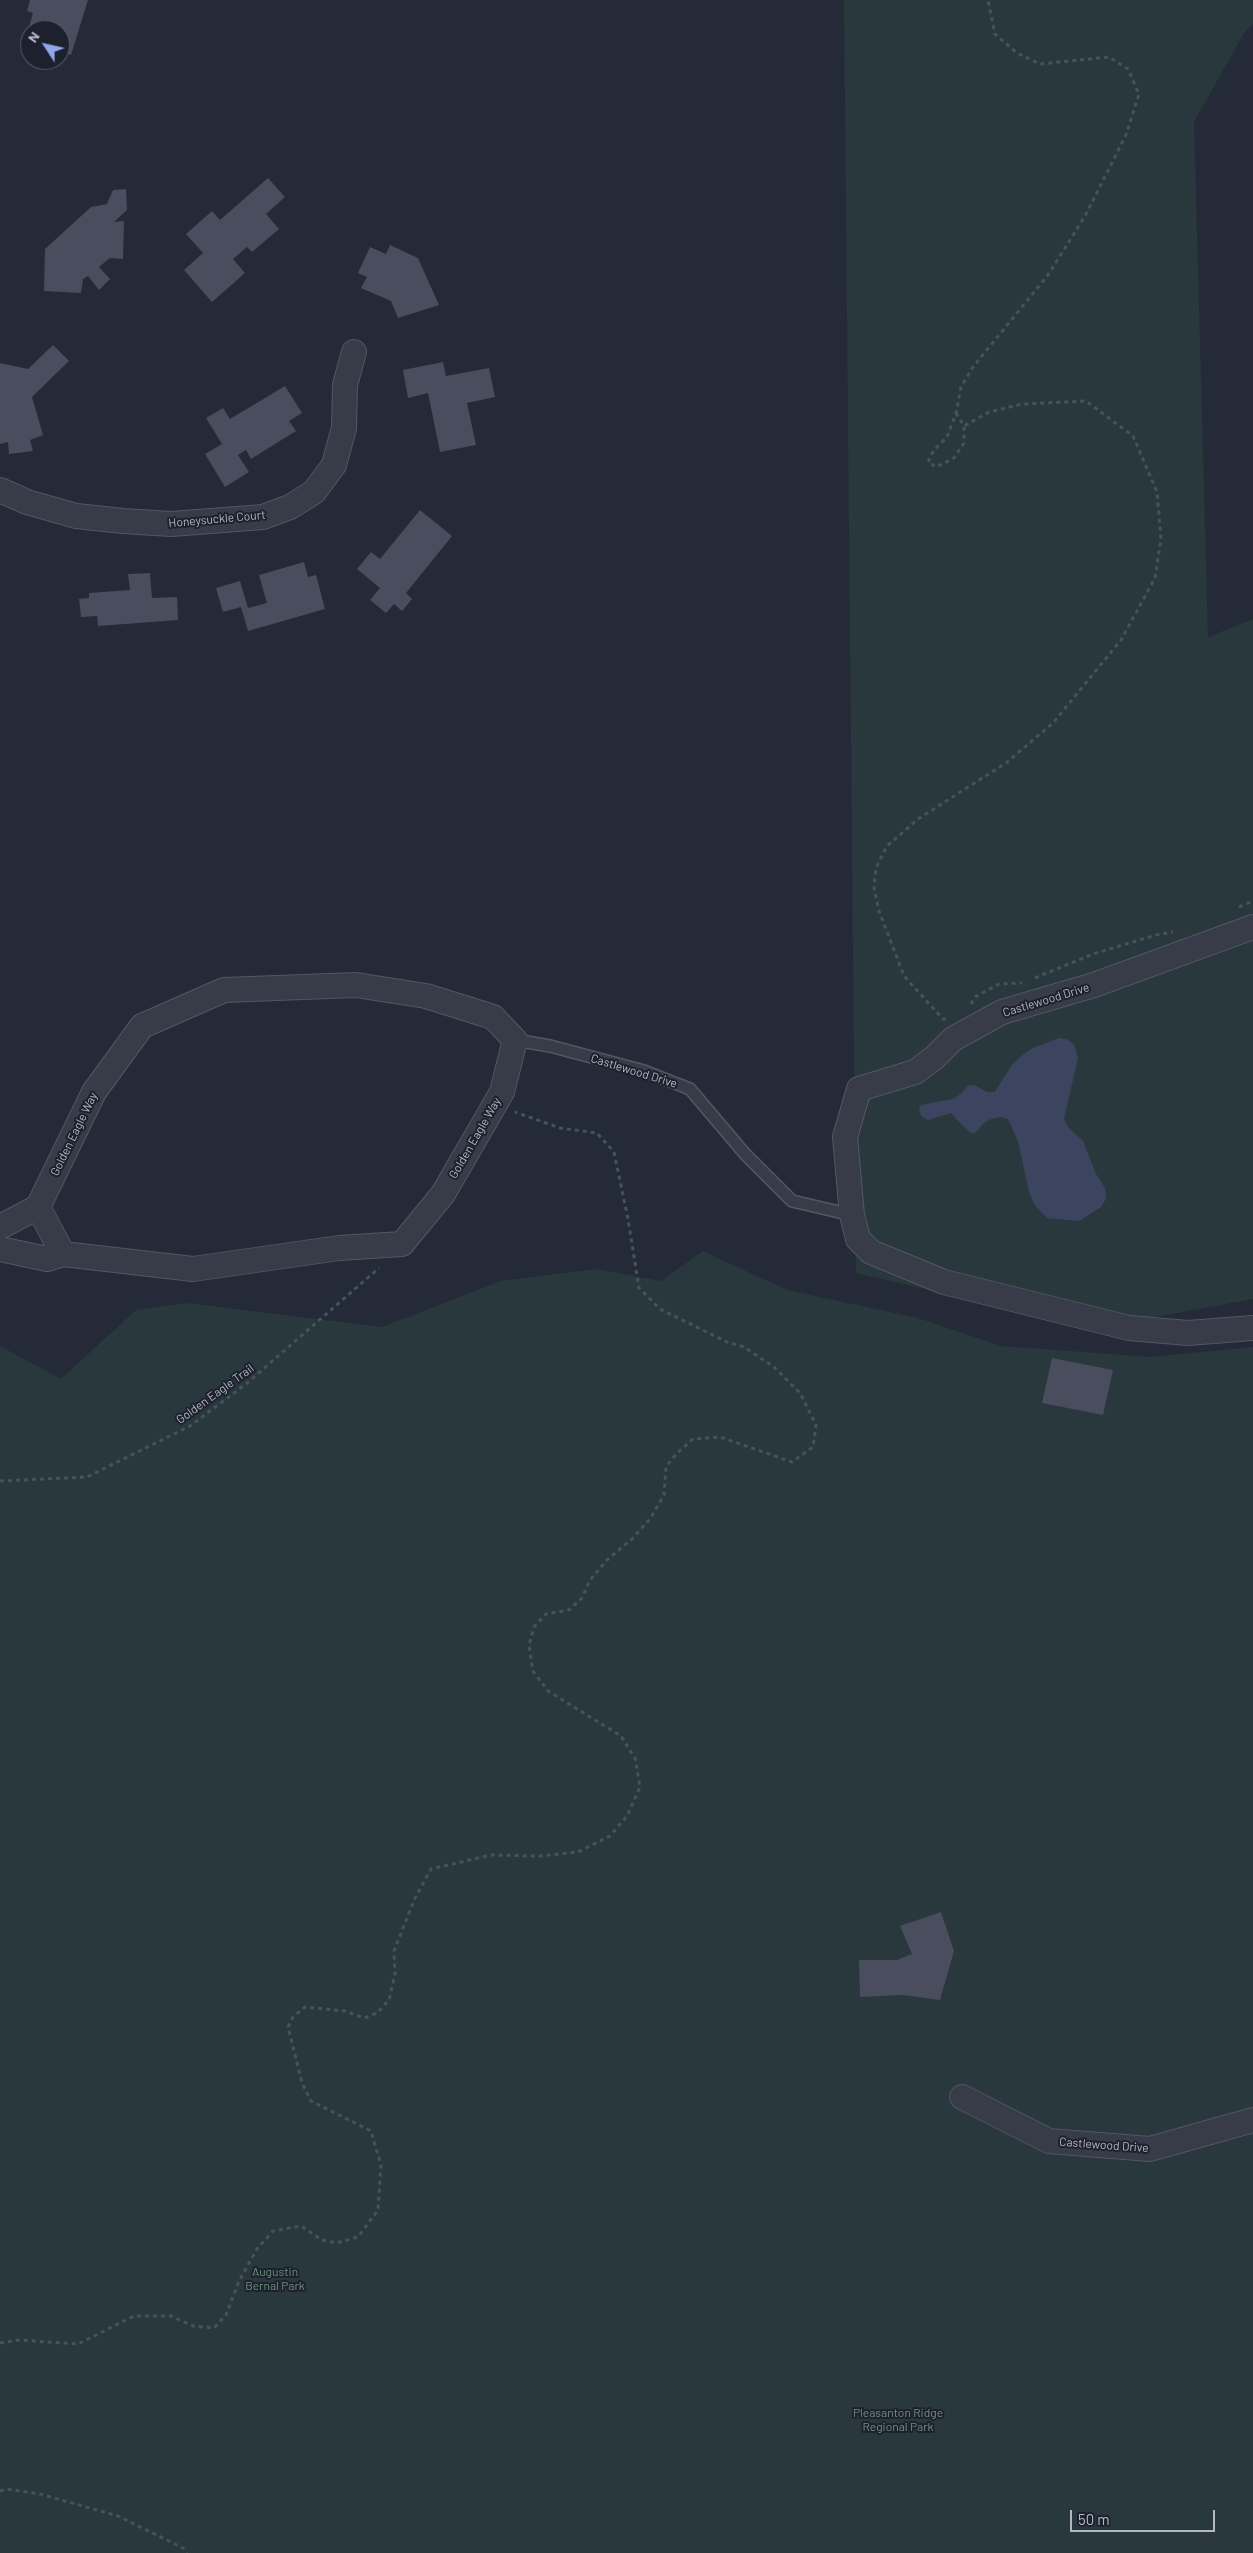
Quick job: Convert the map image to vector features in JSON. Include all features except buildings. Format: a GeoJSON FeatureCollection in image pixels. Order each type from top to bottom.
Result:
{"type":"FeatureCollection","features":[{"type":"Feature","properties":{"kind":"street","name":"Honeysuckle Court"},"geometry":{"type":"LineString","coordinates":[[0,490],[27,502],[76,516],[123,522],[171,524],[263,517],[290,507],[314,492],[334,465],[344,428],[344,385],[354,352]]}},
{"type":"Feature","properties":{"kind":"street","name":"Castlewood Drive"},"geometry":{"type":"LineString","coordinates":[[1253,928],[1094,985],[1002,1012],[958,1029],[934,1058],[915,1072],[859,1089],[846,1137],[852,1215],[858,1239],[871,1252],[944,1282],[1129,1328],[1188,1333],[1253,1328]]}},
{"type":"Feature","properties":{"kind":"street","name":"Golden Eagle Way"},"geometry":{"type":"LineString","coordinates":[[38,1207],[94,1092],[142,1026],[224,990],[356,985],[426,996],[492,1017],[515,1040],[502,1092],[496,1103],[443,1194],[402,1244]]}},
{"type":"Feature","properties":{"kind":"street"},"geometry":{"type":"LineString","coordinates":[[0,1227],[38,1207],[63,1254]]}},
{"type":"Feature","properties":{"kind":"street"},"geometry":{"type":"LineString","coordinates":[[0,1249],[47,1259],[63,1254],[193,1269],[339,1248],[402,1244]]}},
{"type":"Feature","properties":{"kind":"street","name":"Castlewood Drive"},"geometry":{"type":"LineString","coordinates":[[962,2096],[1048,2141],[1150,2149],[1253,2120]]}},
{"type":"Feature","properties":{"kind":"lane","name":"Castlewood Drive"},"geometry":{"type":"LineString","coordinates":[[515,1040],[550,1046],[644,1071],[690,1089],[744,1154],[792,1201],[852,1215]]}},
{"type":"Feature","properties":{"kind":"path"},"geometry":{"type":"LineString","coordinates":[[956,412],[964,426],[964,444],[954,458],[936,467],[928,462],[934,450],[947,437],[956,412],[961,387],[973,367],[1048,275],[1085,216],[1126,135],[1139,94],[1128,69],[1109,57],[1040,64],[1016,53],[995,34],[988,0]]}},
{"type":"Feature","properties":{"kind":"path"},"geometry":{"type":"LineString","coordinates":[[964,426],[989,412],[1022,404],[1086,401],[1133,436],[1157,492],[1161,539],[1155,578],[1121,640],[1053,723],[1006,763],[918,819],[887,846],[876,868],[874,888],[879,911],[904,976],[944,1019],[958,1029],[975,997],[998,984],[1025,982]]}},
{"type":"Feature","properties":{"kind":"path"},"geometry":{"type":"LineString","coordinates":[[1232,911],[1253,901]]}},
{"type":"Feature","properties":{"kind":"path"},"geometry":{"type":"LineString","coordinates":[[1033,979],[1093,954],[1156,935],[1182,930]]}},
{"type":"Feature","properties":{"kind":"path"},"geometry":{"type":"LineString","coordinates":[[0,2343],[19,2340],[78,2344],[134,2316],[171,2316],[193,2326],[214,2328],[226,2315],[239,2281],[258,2249],[273,2231],[300,2226],[322,2240],[336,2243],[358,2237],[378,2210],[381,2165],[371,2131],[311,2101],[302,2083],[288,2027],[293,2017],[305,2007],[345,2011],[364,2018],[378,2013],[389,2000],[394,1974],[394,1951],[401,1931],[431,1869],[491,1855],[540,1856],[578,1852],[610,1836],[627,1816],[640,1787],[634,1758],[621,1736],[548,1691],[533,1671],[529,1645],[534,1627],[546,1614],[570,1610],[582,1598],[590,1580],[607,1560],[632,1539],[650,1519],[664,1495],[666,1467],[676,1454],[693,1439],[720,1437],[792,1462],[813,1447],[816,1425],[800,1393],[774,1367],[744,1347],[727,1342],[660,1309],[639,1288],[628,1219],[614,1152],[597,1134],[560,1128],[535,1121],[496,1103]]}},
{"type":"Feature","properties":{"kind":"path","name":"Golden Eagle Trail"},"geometry":{"type":"LineString","coordinates":[[0,1481],[87,1477],[190,1426],[246,1384],[364,1282],[402,1244]]}},
{"type":"Feature","properties":{"kind":"path"},"geometry":{"type":"LineString","coordinates":[[0,2491],[6,2489],[40,2494],[118,2516],[183,2548],[187,2553]]}},
{"type":"Feature","properties":{"kind":"green space"},"geometry":{"type":"Polygon","coordinates":[[[844,0],[1253,0],[1253,24],[1244,33],[1194,122],[1208,637],[1253,619],[1253,1299],[1096,1328],[856,1273],[844,0]]]}},
{"type":"Feature","properties":{"kind":"green space"},"geometry":{"type":"Polygon","coordinates":[[[703,1251],[787,1290],[918,1318],[1001,1346],[1151,1357],[1253,1347],[1253,2553],[0,2553],[0,1346],[61,1379],[136,1310],[187,1303],[382,1327],[501,1281],[597,1269],[661,1281],[703,1251]]]}},
{"type":"Feature","properties":{"kind":"water"},"geometry":{"type":"Polygon","coordinates":[[[1059,1038],[1066,1039],[1074,1044],[1078,1058],[1064,1119],[1068,1127],[1083,1141],[1096,1174],[1105,1188],[1106,1199],[1101,1207],[1079,1221],[1047,1218],[1034,1204],[1029,1192],[1018,1141],[1008,1119],[1001,1117],[991,1119],[985,1122],[974,1134],[969,1132],[951,1113],[928,1120],[921,1116],[919,1109],[921,1105],[953,1099],[962,1093],[968,1085],[974,1085],[987,1092],[995,1092],[1011,1066],[1021,1056],[1033,1048],[1059,1038]]]}},
{"type":"Feature","properties":{"kind":"park label","name":"Augustin Bernal Park"},"geometry":{"type":"Point","coordinates":[275,2279]}},
{"type":"Feature","properties":{"kind":"park label","name":"Pleasanton Ridge Regional Park"},"geometry":{"type":"Point","coordinates":[898,2420]}}]}
